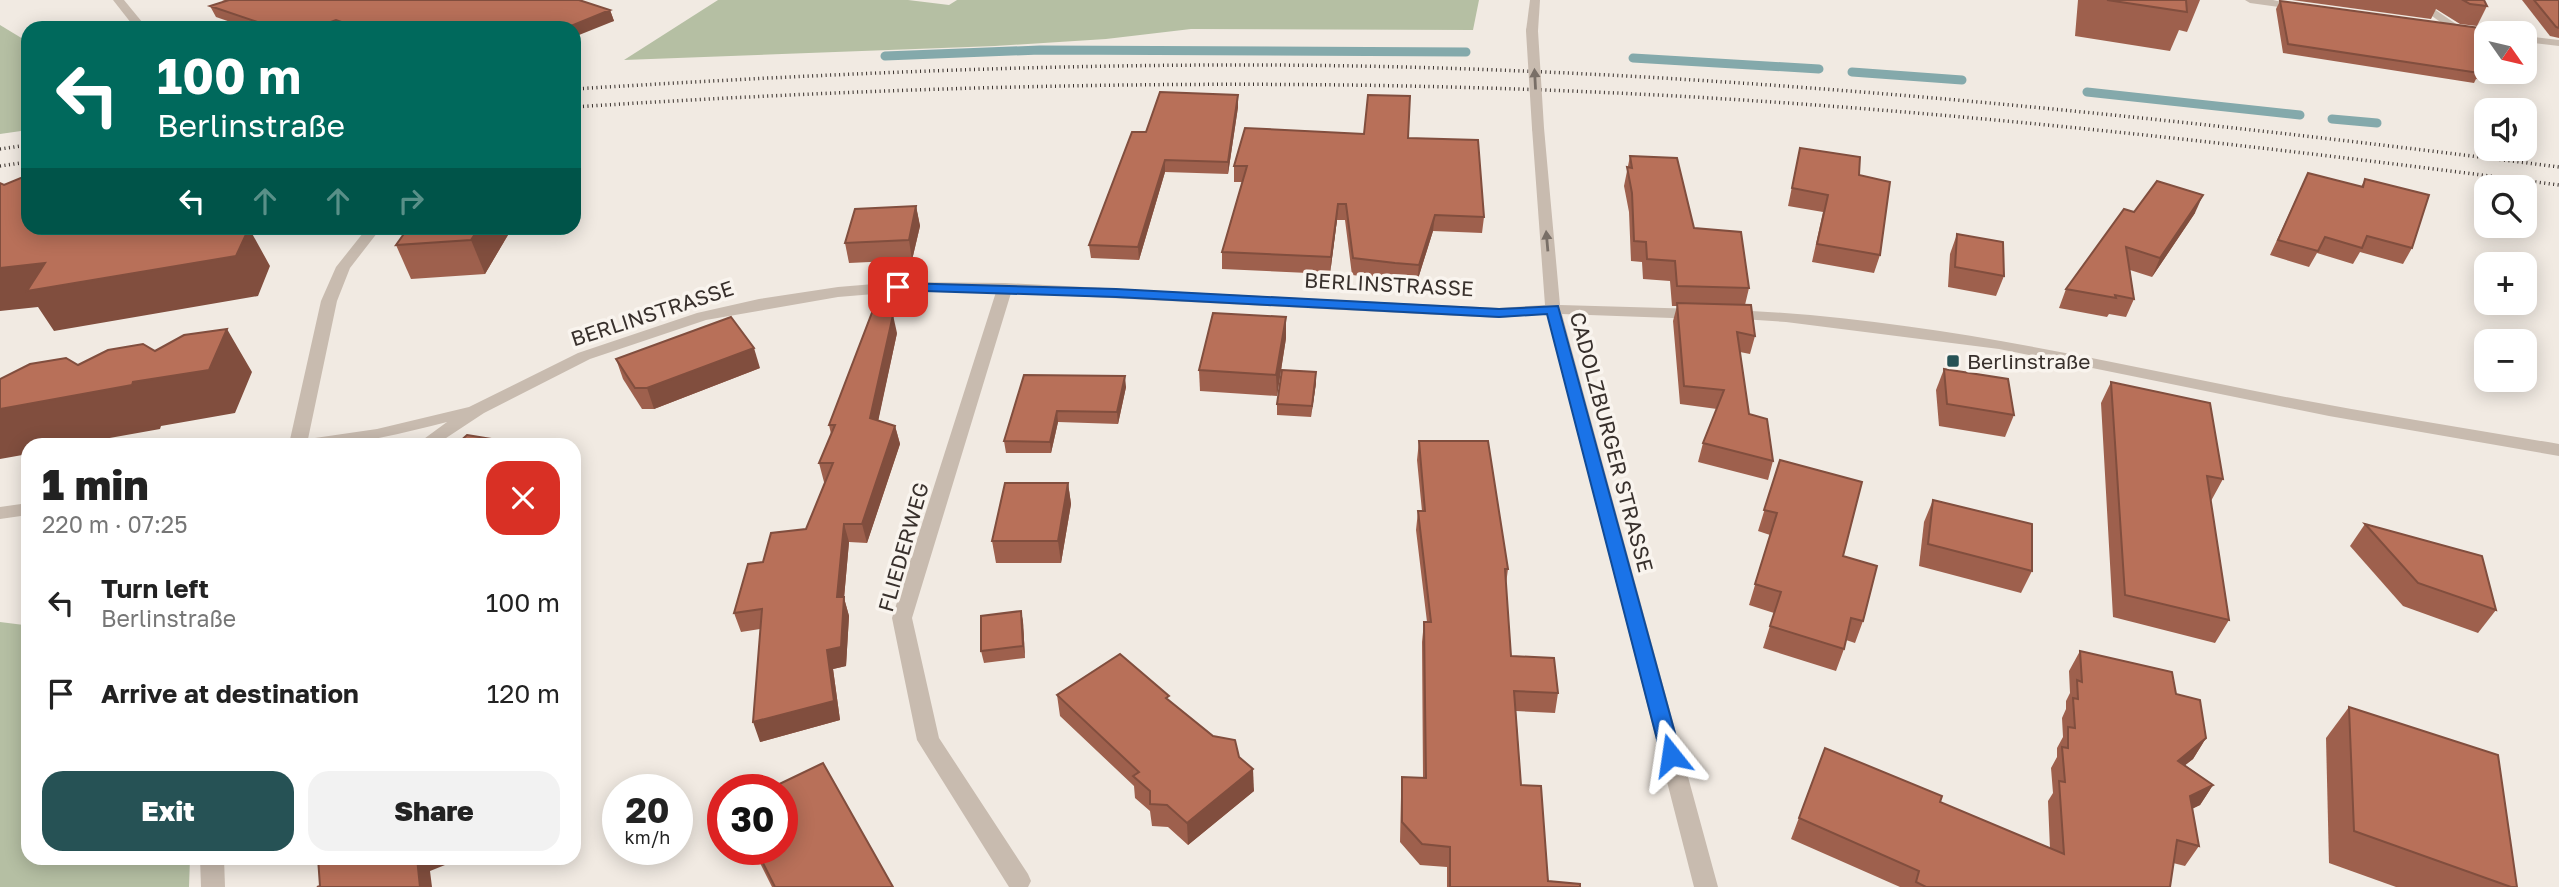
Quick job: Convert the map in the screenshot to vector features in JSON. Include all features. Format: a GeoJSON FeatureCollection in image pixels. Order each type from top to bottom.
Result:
{"type":"FeatureCollection","features":[{"type":"Feature","properties":{"kind":"street"},"geometry":{"type":"LineString","coordinates":[[118,0],[135,21]]}},
{"type":"Feature","properties":{"kind":"street","name":"CADOLZBURGER STRASSE"},"geometry":{"type":"LineString","coordinates":[[1535,0],[1532,31],[1553,309],[1706,887]]}},
{"type":"Feature","properties":{"kind":"street"},"geometry":{"type":"LineString","coordinates":[[2250,0],[2310,9]]}},
{"type":"Feature","properties":{"kind":"street"},"geometry":{"type":"LineString","coordinates":[[2414,0],[2459,28],[2428,25]]}},
{"type":"Feature","properties":{"kind":"street"},"geometry":{"type":"LineString","coordinates":[[2538,41],[2559,43]]}},
{"type":"Feature","properties":{"kind":"street"},"geometry":{"type":"LineString","coordinates":[[299,438],[329,301],[343,267],[368,235]]}},
{"type":"Feature","properties":{"kind":"street","name":"BERLINSTRASSE"},"geometry":{"type":"LineString","coordinates":[[435,438],[478,409],[584,356],[713,314],[759,304],[898,287],[1005,288],[1499,313],[1553,309],[1786,317],[1999,344],[2329,411],[2559,450]]}},
{"type":"Feature","properties":{"kind":"street","name":"FLIEDERWEG"},"geometry":{"type":"LineString","coordinates":[[1005,288],[902,618],[928,740],[1019,881]]}},
{"type":"Feature","properties":{"kind":"street","name":"BERLINSTRASSE"},"geometry":{"type":"LineString","coordinates":[[350,438],[478,409]]}},
{"type":"Feature","properties":{"kind":"street"},"geometry":{"type":"LineString","coordinates":[[0,513],[21,510]]}},
{"type":"Feature","properties":{"kind":"street"},"geometry":{"type":"LineString","coordinates":[[212,865],[213,887]]}},
{"type":"Feature","properties":{"kind":"green space"},"geometry":{"type":"Polygon","coordinates":[[[718,0],[908,0],[949,5],[957,0],[1479,0],[1473,30],[1191,29],[1106,39],[995,46],[624,60],[718,0]]]}},
{"type":"Feature","properties":{"kind":"green space"},"geometry":{"type":"Polygon","coordinates":[[[0,25],[21,38],[21,131],[0,134],[0,25]]]}},
{"type":"Feature","properties":{"kind":"green space"},"geometry":{"type":"Polygon","coordinates":[[[0,622],[21,625],[21,865],[190,865],[189,887],[0,887],[0,622]]]}},
{"type":"Feature","properties":{"kind":"building"},"geometry":{"type":"Polygon","coordinates":[[[229,0],[579,0],[610,10],[581,22],[254,21],[210,6],[229,0]]]}},
{"type":"Feature","properties":{"kind":"building"},"geometry":{"type":"Polygon","coordinates":[[[2107,0],[2186,0],[2187,12],[2107,0]]]}},
{"type":"Feature","properties":{"kind":"building"},"geometry":{"type":"Polygon","coordinates":[[[2463,0],[2484,0],[2487,6],[2470,4],[2463,0]]]}},
{"type":"Feature","properties":{"kind":"building"},"geometry":{"type":"Polygon","coordinates":[[[2534,0],[2559,0],[2559,28],[2556,27],[2534,0]]]}},
{"type":"Feature","properties":{"kind":"building"},"geometry":{"type":"Polygon","coordinates":[[[2280,1],[2474,27],[2474,72],[2288,44],[2280,1]]]}},
{"type":"Feature","properties":{"kind":"building"},"geometry":{"type":"Polygon","coordinates":[[[1160,92],[1238,95],[1228,162],[1165,160],[1138,247],[1089,245],[1132,132],[1146,132],[1160,92]]]}},
{"type":"Feature","properties":{"kind":"building"},"geometry":{"type":"Polygon","coordinates":[[[1368,95],[1410,96],[1408,138],[1478,140],[1484,217],[1435,215],[1419,265],[1353,258],[1346,204],[1338,204],[1331,257],[1222,252],[1247,166],[1234,166],[1245,128],[1364,134],[1368,95]]]}},
{"type":"Feature","properties":{"kind":"building"},"geometry":{"type":"Polygon","coordinates":[[[1800,148],[1860,157],[1859,175],[1890,182],[1880,255],[1817,244],[1828,195],[1792,188],[1800,148]]]}},
{"type":"Feature","properties":{"kind":"building"},"geometry":{"type":"Polygon","coordinates":[[[1630,156],[1677,158],[1694,228],[1741,232],[1749,288],[1677,286],[1675,261],[1647,259],[1646,242],[1634,241],[1632,193],[1627,167],[1632,168],[1630,156]]]}},
{"type":"Feature","properties":{"kind":"building"},"geometry":{"type":"Polygon","coordinates":[[[2308,173],[2363,187],[2365,179],[2429,195],[2412,248],[2367,236],[2362,248],[2325,237],[2318,251],[2278,240],[2308,173]]]}},
{"type":"Feature","properties":{"kind":"building"},"geometry":{"type":"Polygon","coordinates":[[[21,178],[21,235],[246,235],[236,256],[27,291],[45,263],[0,268],[0,183],[4,185],[21,178]]]}},
{"type":"Feature","properties":{"kind":"building"},"geometry":{"type":"Polygon","coordinates":[[[2157,181],[2203,195],[2160,258],[2126,247],[2134,299],[2066,289],[2124,209],[2134,212],[2157,181]]]}},
{"type":"Feature","properties":{"kind":"building"},"geometry":{"type":"Polygon","coordinates":[[[916,206],[909,240],[845,243],[855,209],[916,206]]]}},
{"type":"Feature","properties":{"kind":"building"},"geometry":{"type":"Polygon","coordinates":[[[1957,234],[2003,242],[2004,276],[1955,267],[1957,234]]]}},
{"type":"Feature","properties":{"kind":"building"},"geometry":{"type":"Polygon","coordinates":[[[403,235],[474,235],[471,240],[396,245],[403,235]]]}},
{"type":"Feature","properties":{"kind":"building"},"geometry":{"type":"Polygon","coordinates":[[[1677,303],[1751,305],[1755,336],[1737,332],[1749,414],[1767,419],[1773,461],[1703,443],[1724,390],[1684,386],[1677,303]]]}},
{"type":"Feature","properties":{"kind":"building"},"geometry":{"type":"Polygon","coordinates":[[[873,310],[893,315],[870,418],[895,426],[862,524],[844,524],[837,597],[844,597],[841,647],[827,650],[834,701],[753,722],[762,609],[734,613],[748,564],[763,562],[771,533],[806,529],[833,463],[819,463],[835,425],[829,425],[873,310]]]}},
{"type":"Feature","properties":{"kind":"building"},"geometry":{"type":"Polygon","coordinates":[[[1213,313],[1286,317],[1276,375],[1199,370],[1213,313]]]}},
{"type":"Feature","properties":{"kind":"building"},"geometry":{"type":"Polygon","coordinates":[[[731,317],[754,348],[647,388],[635,388],[616,359],[731,317]]]}},
{"type":"Feature","properties":{"kind":"building"},"geometry":{"type":"Polygon","coordinates":[[[227,329],[209,370],[133,382],[132,385],[0,409],[0,379],[30,364],[66,358],[78,365],[108,350],[143,344],[155,351],[184,335],[227,329]]]}},
{"type":"Feature","properties":{"kind":"building"},"geometry":{"type":"Polygon","coordinates":[[[1944,369],[2008,379],[2014,415],[1947,404],[1944,369]]]}},
{"type":"Feature","properties":{"kind":"building"},"geometry":{"type":"Polygon","coordinates":[[[1282,370],[1316,372],[1312,406],[1277,404],[1282,370]]]}},
{"type":"Feature","properties":{"kind":"building"},"geometry":{"type":"Polygon","coordinates":[[[1024,375],[1125,376],[1117,412],[1057,411],[1050,442],[1004,441],[1024,375]]]}},
{"type":"Feature","properties":{"kind":"building"},"geometry":{"type":"Polygon","coordinates":[[[2111,382],[2210,403],[2223,479],[2207,476],[2229,620],[2125,595],[2111,382]]]}},
{"type":"Feature","properties":{"kind":"building"},"geometry":{"type":"Polygon","coordinates":[[[467,435],[486,438],[464,438],[467,435]]]}},
{"type":"Feature","properties":{"kind":"building"},"geometry":{"type":"Polygon","coordinates":[[[1419,441],[1488,441],[1508,569],[1505,569],[1511,656],[1554,658],[1558,693],[1514,691],[1521,785],[1541,786],[1548,881],[1580,884],[1580,887],[1450,887],[1450,847],[1422,844],[1402,822],[1402,777],[1426,778],[1424,622],[1431,622],[1418,511],[1425,511],[1419,441]]]}},
{"type":"Feature","properties":{"kind":"building"},"geometry":{"type":"Polygon","coordinates":[[[1780,460],[1862,482],[1843,556],[1877,566],[1863,621],[1851,618],[1844,649],[1770,626],[1781,592],[1755,584],[1777,513],[1764,510],[1780,460]]]}},
{"type":"Feature","properties":{"kind":"building"},"geometry":{"type":"Polygon","coordinates":[[[1005,483],[1068,483],[1058,541],[992,541],[1005,483]]]}},
{"type":"Feature","properties":{"kind":"building"},"geometry":{"type":"Polygon","coordinates":[[[1933,500],[2032,524],[2032,571],[1928,544],[1933,500]]]}},
{"type":"Feature","properties":{"kind":"building"},"geometry":{"type":"Polygon","coordinates":[[[2365,524],[2482,556],[2496,610],[2418,583],[2365,524]]]}},
{"type":"Feature","properties":{"kind":"building"},"geometry":{"type":"Polygon","coordinates":[[[1021,611],[1023,646],[981,651],[981,616],[1021,611]]]}},
{"type":"Feature","properties":{"kind":"building"},"geometry":{"type":"Polygon","coordinates":[[[2080,651],[2172,672],[2176,694],[2200,700],[2206,738],[2178,761],[2213,785],[2190,796],[2199,846],[2177,840],[2170,887],[1926,887],[1916,882],[1919,871],[1799,818],[1825,748],[1942,796],[1940,802],[2064,854],[2059,781],[2065,782],[2062,747],[2068,748],[2068,727],[2075,728],[2073,698],[2078,699],[2077,680],[2082,682],[2080,651]]]}},
{"type":"Feature","properties":{"kind":"building"},"geometry":{"type":"Polygon","coordinates":[[[1120,654],[1169,696],[1166,698],[1213,736],[1235,740],[1239,757],[1253,769],[1187,823],[1167,805],[1150,804],[1150,791],[1133,776],[1139,772],[1057,695],[1120,654]]]}},
{"type":"Feature","properties":{"kind":"building"},"geometry":{"type":"Polygon","coordinates":[[[2349,707],[2498,755],[2517,887],[2354,831],[2349,707]]]}},
{"type":"Feature","properties":{"kind":"building"},"geometry":{"type":"Polygon","coordinates":[[[823,763],[893,887],[775,887],[764,865],[798,865],[798,775],[823,763]]]}},
{"type":"Feature","properties":{"kind":"building"},"geometry":{"type":"Polygon","coordinates":[[[318,865],[418,865],[420,887],[317,887],[320,886],[318,865]]]}},
{"type":"Feature","properties":{"kind":"waterway"},"geometry":{"type":"LineString","coordinates":[[885,56],[1040,50],[1466,52]]}},
{"type":"Feature","properties":{"kind":"waterway"},"geometry":{"type":"LineString","coordinates":[[1633,58],[1819,69]]}},
{"type":"Feature","properties":{"kind":"waterway"},"geometry":{"type":"LineString","coordinates":[[1852,72],[1962,80]]}},
{"type":"Feature","properties":{"kind":"waterway"},"geometry":{"type":"LineString","coordinates":[[2087,92],[2300,115]]}},
{"type":"Feature","properties":{"kind":"waterway"},"geometry":{"type":"LineString","coordinates":[[2332,119],[2377,123]]}},
{"type":"Feature","properties":{"kind":"railway"},"geometry":{"type":"LineString","coordinates":[[581,89],[781,77],[1092,66],[1300,65],[1549,72],[1983,102],[2271,132],[2559,167]]}},
{"type":"Feature","properties":{"kind":"railway"},"geometry":{"type":"LineString","coordinates":[[581,107],[829,93],[1211,84],[1466,87],[1594,92],[1836,107],[2077,128],[2559,185]]}},
{"type":"Feature","properties":{"kind":"railway"},"geometry":{"type":"LineString","coordinates":[[0,149],[21,146]]}},
{"type":"Feature","properties":{"kind":"railway"},"geometry":{"type":"LineString","coordinates":[[0,166],[21,163]]}},
{"type":"Feature","properties":{"kind":"place","name":"Berlinstraße"},"geometry":{"type":"Point","coordinates":[1953,361]}},
{"type":"Feature","properties":{"kind":"route"},"geometry":{"type":"LineString","coordinates":[[898,287],[1005,288],[1499,313],[1553,309],[1671,755]]}}]}
